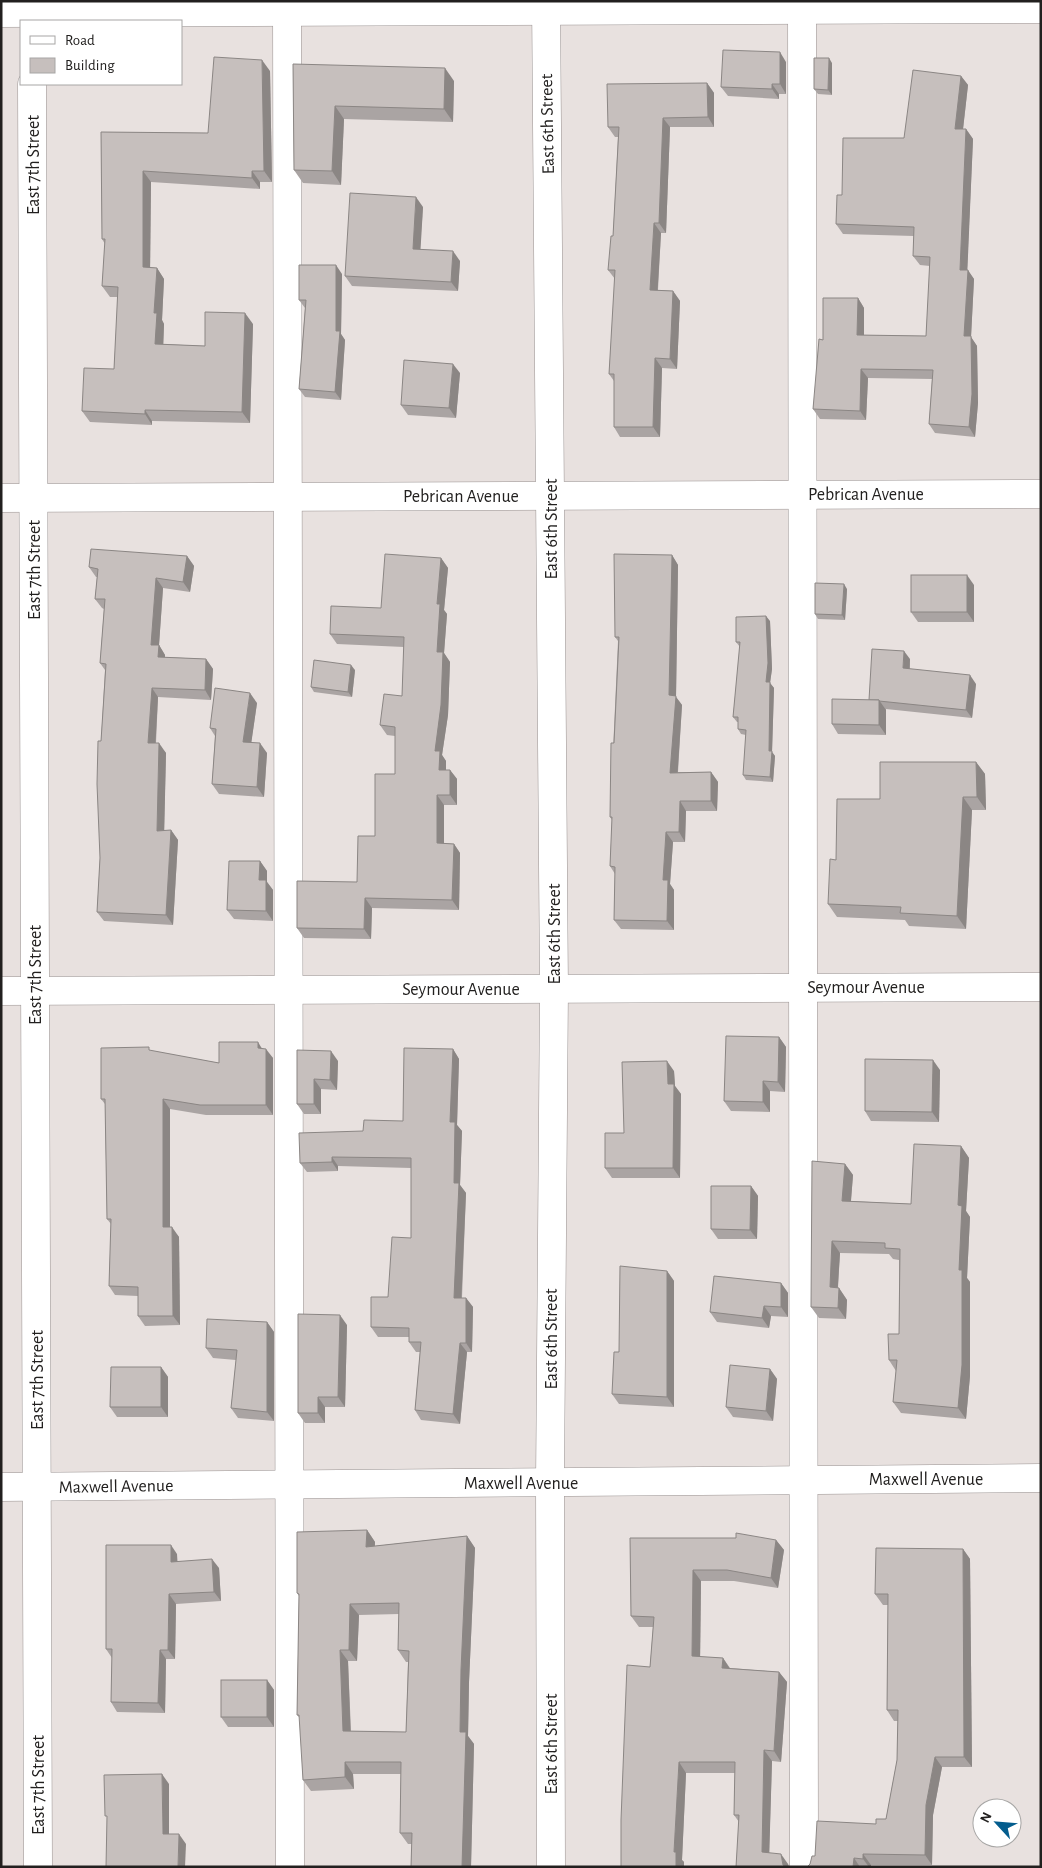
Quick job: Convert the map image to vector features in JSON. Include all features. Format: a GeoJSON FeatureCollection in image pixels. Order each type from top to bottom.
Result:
{"type":"FeatureCollection","features":[{"type":"Feature","properties":{"kind":"street"},"geometry":{"type":"LineString","coordinates":[[1,13],[287,6],[802,6],[1041,9]]}},
{"type":"Feature","properties":{"kind":"street"},"geometry":{"type":"LineString","coordinates":[[287,6],[290,1867]]}},
{"type":"Feature","properties":{"kind":"street","name":"East 6th Street"},"geometry":{"type":"LineString","coordinates":[[546,6],[554,989],[550,1482],[552,1867]]}},
{"type":"Feature","properties":{"kind":"street"},"geometry":{"type":"LineString","coordinates":[[802,6],[804,1867]]}},
{"type":"Feature","properties":{"kind":"street","name":"East 7th Street"},"geometry":{"type":"LineString","coordinates":[[32,85],[38,1867]]}},
{"type":"Feature","properties":{"kind":"street","name":"Pebrican Avenue"},"geometry":{"type":"LineString","coordinates":[[1,498],[1041,494]]}},
{"type":"Feature","properties":{"kind":"street","name":"Seymour Avenue"},"geometry":{"type":"LineString","coordinates":[[1,991],[1041,987]]}},
{"type":"Feature","properties":{"kind":"street","name":"Maxwell Avenue"},"geometry":{"type":"LineString","coordinates":[[1,1487],[1041,1478]]}},
{"type":"Feature","properties":{"kind":"building"},"geometry":{"type":"Polygon","coordinates":[[[723,50],[780,52],[780,84],[772,84],[772,89],[721,87],[723,50]]]}},
{"type":"Feature","properties":{"kind":"building"},"geometry":{"type":"Polygon","coordinates":[[[214,57],[262,60],[264,171],[252,171],[252,178],[143,171],[143,267],[157,268],[154,313],[157,313],[155,344],[205,346],[205,312],[245,313],[242,412],[145,410],[145,414],[82,411],[84,368],[114,369],[118,287],[102,286],[105,239],[102,239],[101,132],[208,133],[214,57]]]}},
{"type":"Feature","properties":{"kind":"building"},"geometry":{"type":"Polygon","coordinates":[[[814,58],[829,58],[828,90],[814,89],[814,58]]]}},
{"type":"Feature","properties":{"kind":"building"},"geometry":{"type":"Polygon","coordinates":[[[293,64],[445,68],[444,109],[335,106],[332,171],[294,170],[293,64]]]}},
{"type":"Feature","properties":{"kind":"building"},"geometry":{"type":"Polygon","coordinates":[[[913,70],[961,76],[955,129],[966,129],[960,270],[968,270],[964,336],[971,336],[972,394],[969,427],[929,424],[933,370],[861,369],[860,411],[813,409],[819,339],[823,340],[823,298],[858,298],[857,335],[926,336],[930,257],[913,256],[914,227],[836,224],[837,195],[842,195],[843,138],[904,138],[913,70]]]}},
{"type":"Feature","properties":{"kind":"building"},"geometry":{"type":"Polygon","coordinates":[[[707,83],[708,117],[663,118],[659,223],[654,223],[650,290],[673,291],[670,359],[655,358],[653,427],[614,427],[614,374],[609,374],[615,270],[608,270],[611,236],[613,236],[619,127],[608,127],[607,84],[707,83]]]}},
{"type":"Feature","properties":{"kind":"building"},"geometry":{"type":"Polygon","coordinates":[[[350,193],[416,197],[413,249],[453,251],[451,282],[345,276],[350,193]]]}},
{"type":"Feature","properties":{"kind":"building"},"geometry":{"type":"Polygon","coordinates":[[[299,265],[336,265],[336,331],[340,331],[335,392],[299,389],[306,300],[299,300],[299,265]]]}},
{"type":"Feature","properties":{"kind":"building"},"geometry":{"type":"Polygon","coordinates":[[[404,360],[453,364],[449,408],[401,405],[404,360]]]}},
{"type":"Feature","properties":{"kind":"building"},"geometry":{"type":"Polygon","coordinates":[[[91,549],[187,556],[183,582],[156,578],[151,645],[159,645],[158,657],[206,659],[205,690],[152,688],[148,743],[159,743],[157,831],[171,830],[166,915],[97,912],[100,858],[97,784],[98,741],[101,741],[106,664],[100,663],[105,599],[95,599],[98,569],[89,567],[91,549]]]}},
{"type":"Feature","properties":{"kind":"building"},"geometry":{"type":"Polygon","coordinates":[[[385,554],[441,558],[437,604],[440,604],[437,652],[443,652],[441,705],[435,751],[440,751],[439,770],[450,770],[450,795],[437,795],[437,843],[454,844],[452,900],[365,898],[364,929],[297,928],[297,881],[357,882],[358,836],[375,836],[375,774],[395,774],[395,727],[380,725],[384,694],[402,696],[404,637],[330,634],[331,606],[381,608],[385,554]]]}},
{"type":"Feature","properties":{"kind":"building"},"geometry":{"type":"Polygon","coordinates":[[[614,554],[672,555],[669,695],[676,696],[670,773],[711,772],[711,801],[680,801],[679,832],[666,832],[663,880],[668,880],[667,921],[614,920],[615,867],[610,866],[612,817],[610,817],[611,743],[614,743],[619,637],[615,637],[614,554]]]}},
{"type":"Feature","properties":{"kind":"building"},"geometry":{"type":"Polygon","coordinates":[[[911,575],[967,575],[967,612],[911,612],[911,575]]]}},
{"type":"Feature","properties":{"kind":"building"},"geometry":{"type":"Polygon","coordinates":[[[815,583],[844,584],[842,615],[815,614],[815,583]]]}},
{"type":"Feature","properties":{"kind":"building"},"geometry":{"type":"Polygon","coordinates":[[[766,616],[768,663],[766,682],[770,682],[769,751],[772,751],[770,777],[743,775],[746,730],[738,729],[738,717],[733,717],[740,642],[736,642],[736,617],[766,616]]]}},
{"type":"Feature","properties":{"kind":"building"},"geometry":{"type":"Polygon","coordinates":[[[872,649],[904,651],[903,668],[970,675],[966,710],[869,700],[872,649]]]}},
{"type":"Feature","properties":{"kind":"building"},"geometry":{"type":"Polygon","coordinates":[[[314,660],[351,665],[348,692],[311,687],[314,660]]]}},
{"type":"Feature","properties":{"kind":"building"},"geometry":{"type":"Polygon","coordinates":[[[215,688],[250,693],[243,742],[260,743],[257,787],[212,784],[216,729],[210,728],[215,688]]]}},
{"type":"Feature","properties":{"kind":"building"},"geometry":{"type":"Polygon","coordinates":[[[832,699],[879,700],[879,725],[832,724],[832,699]]]}},
{"type":"Feature","properties":{"kind":"building"},"geometry":{"type":"Polygon","coordinates":[[[880,762],[976,762],[977,797],[963,797],[957,916],[900,913],[901,907],[828,904],[830,859],[836,860],[837,799],[880,799],[880,762]]]}},
{"type":"Feature","properties":{"kind":"building"},"geometry":{"type":"Polygon","coordinates":[[[229,861],[260,861],[259,880],[266,880],[266,911],[227,910],[229,861]]]}},
{"type":"Feature","properties":{"kind":"building"},"geometry":{"type":"Polygon","coordinates":[[[726,1036],[779,1037],[778,1082],[763,1081],[763,1102],[724,1101],[726,1036]]]}},
{"type":"Feature","properties":{"kind":"building"},"geometry":{"type":"Polygon","coordinates":[[[219,1042],[258,1042],[258,1048],[266,1049],[266,1105],[200,1105],[163,1099],[163,1227],[172,1227],[173,1316],[138,1316],[138,1287],[109,1286],[111,1219],[107,1219],[105,1099],[101,1099],[101,1048],[149,1047],[149,1050],[219,1063],[219,1042]]]}},
{"type":"Feature","properties":{"kind":"building"},"geometry":{"type":"Polygon","coordinates":[[[404,1048],[453,1049],[450,1122],[455,1122],[454,1183],[459,1183],[454,1298],[466,1298],[466,1343],[460,1343],[453,1414],[415,1410],[421,1342],[409,1342],[409,1328],[371,1327],[371,1297],[388,1297],[392,1237],[411,1238],[411,1158],[332,1157],[332,1162],[300,1163],[299,1133],[363,1131],[364,1120],[403,1121],[404,1048]]]}},
{"type":"Feature","properties":{"kind":"building"},"geometry":{"type":"Polygon","coordinates":[[[297,1050],[331,1051],[330,1080],[314,1079],[314,1104],[297,1104],[297,1050]]]}},
{"type":"Feature","properties":{"kind":"building"},"geometry":{"type":"Polygon","coordinates":[[[865,1059],[933,1060],[932,1112],[865,1111],[865,1059]]]}},
{"type":"Feature","properties":{"kind":"building"},"geometry":{"type":"Polygon","coordinates":[[[667,1061],[668,1084],[674,1084],[673,1168],[605,1168],[605,1133],[624,1133],[622,1062],[667,1061]]]}},
{"type":"Feature","properties":{"kind":"building"},"geometry":{"type":"Polygon","coordinates":[[[914,1144],[961,1146],[958,1205],[962,1206],[959,1270],[962,1270],[962,1365],[958,1408],[893,1402],[897,1360],[889,1360],[888,1334],[899,1334],[900,1249],[885,1248],[885,1243],[832,1241],[830,1287],[839,1288],[838,1308],[811,1307],[812,1161],[845,1164],[842,1201],[911,1204],[914,1144]]]}},
{"type":"Feature","properties":{"kind":"building"},"geometry":{"type":"Polygon","coordinates":[[[711,1186],[751,1186],[750,1230],[711,1229],[711,1186]]]}},
{"type":"Feature","properties":{"kind":"building"},"geometry":{"type":"Polygon","coordinates":[[[620,1266],[667,1271],[667,1397],[612,1394],[614,1352],[619,1352],[620,1266]]]}},
{"type":"Feature","properties":{"kind":"building"},"geometry":{"type":"Polygon","coordinates":[[[714,1276],[781,1283],[781,1307],[764,1306],[762,1318],[710,1312],[714,1276]]]}},
{"type":"Feature","properties":{"kind":"building"},"geometry":{"type":"Polygon","coordinates":[[[298,1314],[340,1315],[338,1397],[318,1397],[318,1413],[298,1413],[298,1314]]]}},
{"type":"Feature","properties":{"kind":"building"},"geometry":{"type":"Polygon","coordinates":[[[207,1319],[267,1322],[267,1412],[231,1408],[237,1350],[206,1348],[207,1319]]]}},
{"type":"Feature","properties":{"kind":"building"},"geometry":{"type":"Polygon","coordinates":[[[730,1365],[770,1369],[766,1411],[726,1407],[730,1365]]]}},
{"type":"Feature","properties":{"kind":"building"},"geometry":{"type":"Polygon","coordinates":[[[111,1367],[161,1367],[161,1407],[110,1407],[111,1367]]]}},
{"type":"Feature","properties":{"kind":"building"},"geometry":{"type":"Polygon","coordinates":[[[367,1530],[366,1547],[467,1536],[460,1732],[466,1732],[462,1867],[411,1867],[412,1833],[400,1833],[401,1762],[345,1762],[345,1777],[303,1780],[299,1715],[297,1715],[299,1594],[297,1593],[297,1532],[367,1530]],[[399,1603],[350,1604],[349,1650],[340,1650],[343,1731],[406,1732],[409,1651],[398,1650],[399,1603]]]}},
{"type":"Feature","properties":{"kind":"building"},"geometry":{"type":"Polygon","coordinates":[[[736,1533],[776,1540],[771,1578],[727,1570],[693,1570],[692,1656],[723,1658],[722,1668],[779,1672],[774,1751],[764,1750],[762,1852],[781,1854],[783,1865],[786,1867],[736,1867],[739,1815],[734,1815],[735,1762],[679,1762],[674,1852],[676,1852],[676,1867],[621,1867],[627,1665],[650,1667],[654,1617],[631,1616],[630,1538],[736,1538],[736,1533]]]}},
{"type":"Feature","properties":{"kind":"building"},"geometry":{"type":"Polygon","coordinates":[[[106,1545],[171,1545],[171,1562],[212,1559],[214,1592],[169,1594],[168,1650],[160,1650],[158,1703],[111,1702],[112,1649],[106,1649],[106,1545]]]}},
{"type":"Feature","properties":{"kind":"building"},"geometry":{"type":"Polygon","coordinates":[[[876,1548],[963,1549],[964,1757],[935,1757],[926,1805],[925,1855],[863,1854],[863,1859],[854,1858],[853,1867],[807,1867],[812,1856],[815,1856],[817,1821],[876,1824],[876,1819],[886,1819],[897,1760],[898,1710],[887,1710],[888,1594],[875,1594],[876,1548]]]}},
{"type":"Feature","properties":{"kind":"building"},"geometry":{"type":"Polygon","coordinates":[[[221,1680],[267,1680],[267,1717],[221,1717],[221,1680]]]}},
{"type":"Feature","properties":{"kind":"building"},"geometry":{"type":"Polygon","coordinates":[[[162,1774],[163,1834],[179,1834],[178,1867],[106,1867],[107,1816],[105,1816],[104,1775],[162,1774]]]}}]}
